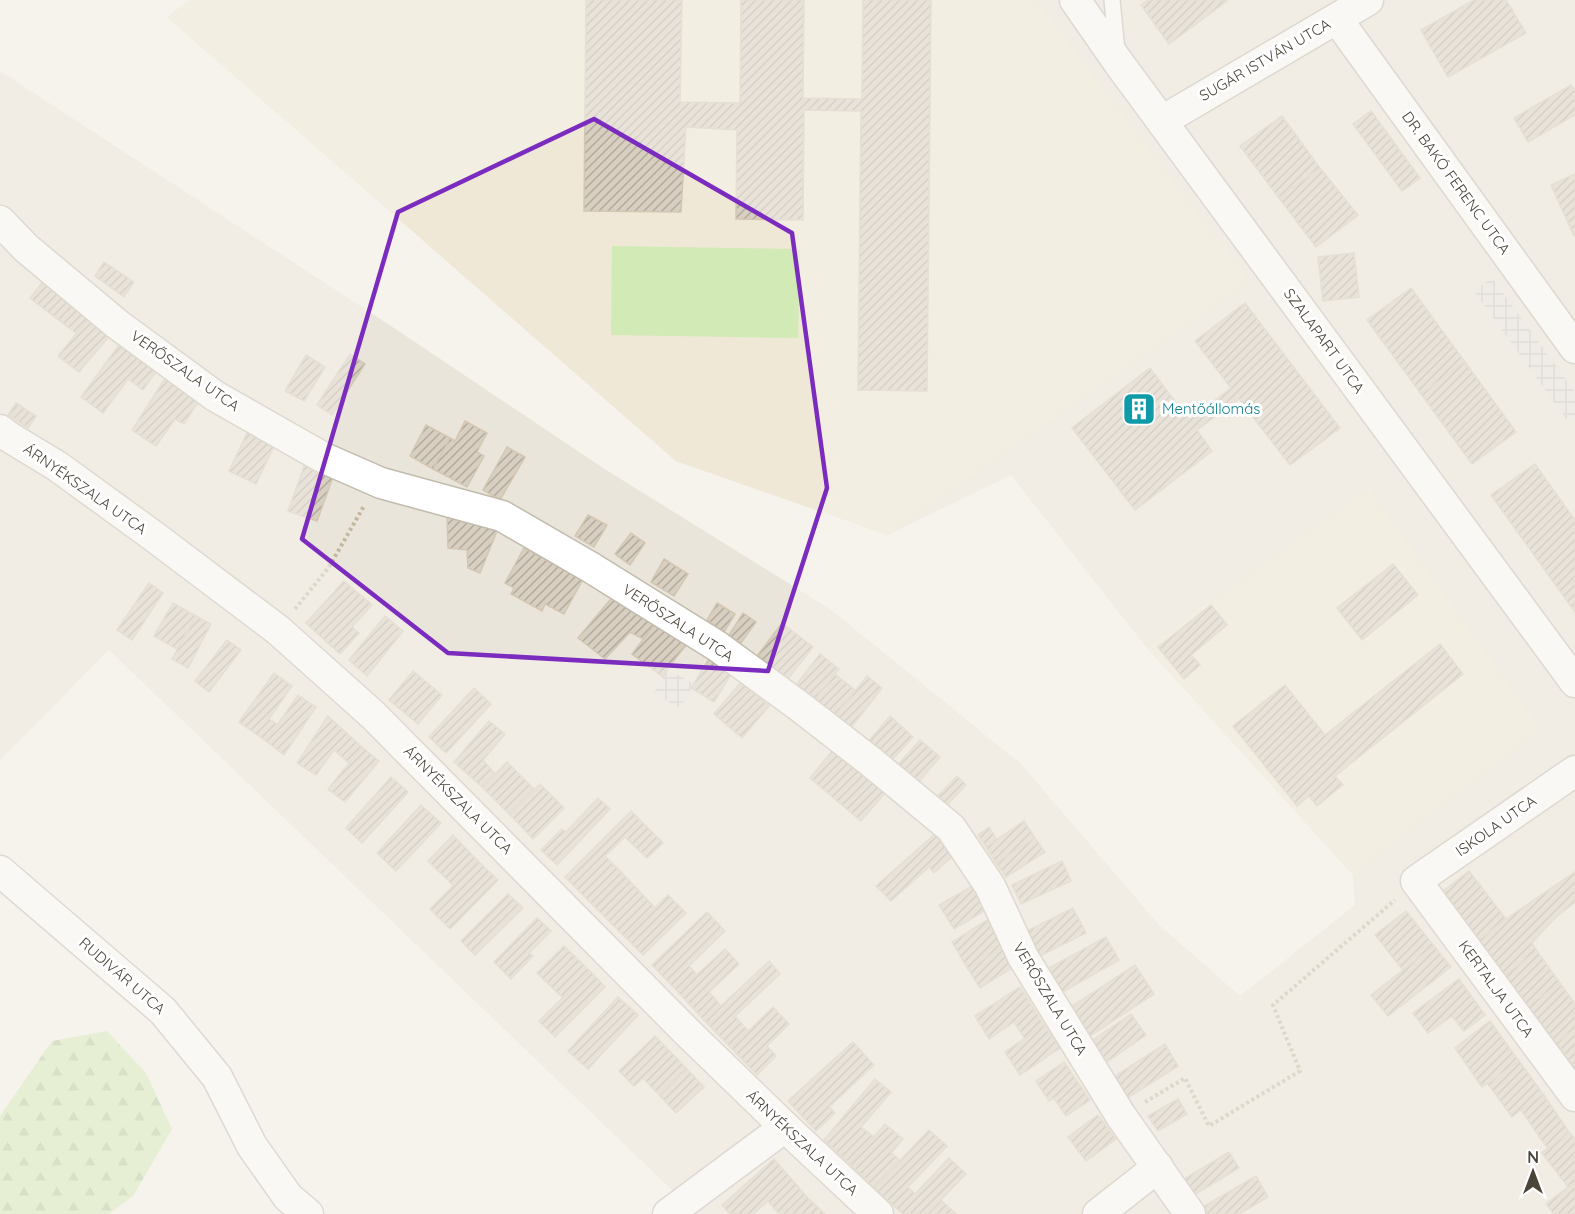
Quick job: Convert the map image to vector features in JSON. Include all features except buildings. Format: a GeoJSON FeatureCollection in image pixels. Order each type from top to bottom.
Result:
{"type":"FeatureCollection","features":[{"type":"Feature","properties":{"kind":"street","name":"SZALAPART UTCA"},"geometry":{"type":"LineString","coordinates":[[1075,0],[1118,63],[1575,682]]}},
{"type":"Feature","properties":{"kind":"street","name":"SUGÁR ISTVÁN UTCA"},"geometry":{"type":"LineString","coordinates":[[1162,121],[1368,0]]}},
{"type":"Feature","properties":{"kind":"street","name":"DR. BAKÓ FERENC UTCA"},"geometry":{"type":"LineString","coordinates":[[1336,19],[1575,348]]}},
{"type":"Feature","properties":{"kind":"street","name":"VERŐSZALA UTCA"},"geometry":{"type":"LineString","coordinates":[[0,221],[26,248],[117,324],[215,396],[324,458],[381,483],[502,516],[590,567],[717,646],[870,761],[951,828],[990,886],[1023,957],[1121,1116],[1190,1214]]}},
{"type":"Feature","properties":{"kind":"street","name":"ÁRNYÉKSZALA UTCA"},"geometry":{"type":"LineString","coordinates":[[0,430],[57,466],[114,507],[278,630],[373,715],[687,1032],[878,1214]]}},
{"type":"Feature","properties":{"kind":"street","name":"ISKOLA UTCA"},"geometry":{"type":"LineString","coordinates":[[1416,882],[1575,771]]}},
{"type":"Feature","properties":{"kind":"street","name":"RUDIVÁR UTCA"},"geometry":{"type":"LineString","coordinates":[[0,871],[163,1011],[217,1077],[252,1146],[288,1197],[308,1214]]}},
{"type":"Feature","properties":{"kind":"street","name":"KERTALJA UTCA"},"geometry":{"type":"LineString","coordinates":[[1416,882],[1575,1096]]}},
{"type":"Feature","properties":{"kind":"street"},"geometry":{"type":"LineString","coordinates":[[668,1214],[785,1127]]}},
{"type":"Feature","properties":{"kind":"street"},"geometry":{"type":"LineString","coordinates":[[1098,1214],[1158,1167]]}},
{"type":"Feature","properties":{"kind":"lane"},"geometry":{"type":"LineString","coordinates":[[1112,0],[1118,63]]}},
{"type":"Feature","properties":{"kind":"path"},"geometry":{"type":"LineString","coordinates":[[278,630],[329,567],[360,512],[381,483]]}},
{"type":"Feature","properties":{"kind":"path"},"geometry":{"type":"LineString","coordinates":[[1121,1116],[1185,1078],[1209,1126],[1300,1071],[1273,1005],[1416,882]]}},
{"type":"Feature","properties":{"kind":"highlighted area"},"geometry":{"type":"Polygon","coordinates":[[[594,119],[792,233],[827,488],[768,671],[448,653],[302,539],[398,212],[594,119]]]}},
{"type":"Feature","properties":{"kind":"shaded area"},"geometry":{"type":"Polygon","coordinates":[[[190,0],[1575,0],[1575,1214],[697,1214],[109,650],[0,760],[0,71],[397,330],[603,468],[830,609],[1020,763],[1158,924],[1240,996],[1355,905],[1353,875],[1146,647],[1011,475],[888,535],[676,461],[167,17],[190,0]]]}},
{"type":"Feature","properties":{"kind":"shaded area"},"geometry":{"type":"Polygon","coordinates":[[[190,0],[1036,0],[1250,282],[888,535],[676,461],[167,17],[190,0]]]}},
{"type":"Feature","properties":{"kind":"shaded area"},"geometry":{"type":"Polygon","coordinates":[[[1492,278],[1575,392],[1575,420],[1570,424],[1474,291],[1492,278]]]}},
{"type":"Feature","properties":{"kind":"shaded area"},"geometry":{"type":"Polygon","coordinates":[[[1368,488],[1541,730],[1353,875],[1146,647],[1368,488]]]}},
{"type":"Feature","properties":{"kind":"shaded area"},"geometry":{"type":"Polygon","coordinates":[[[667,669],[694,684],[680,708],[654,693],[667,669]]]}},
{"type":"Feature","properties":{"kind":"green space"},"geometry":{"type":"Polygon","coordinates":[[[612,246],[800,249],[798,338],[611,335],[612,246]]]}},
{"type":"Feature","properties":{"kind":"green space"},"geometry":{"type":"Polygon","coordinates":[[[107,1031],[146,1073],[172,1129],[133,1196],[109,1214],[0,1214],[0,1116],[52,1041],[107,1031]]]}},
{"type":"Feature","properties":{"kind":"place","name":"Mentőállomás"},"geometry":{"type":"Point","coordinates":[1139,409]}}]}
